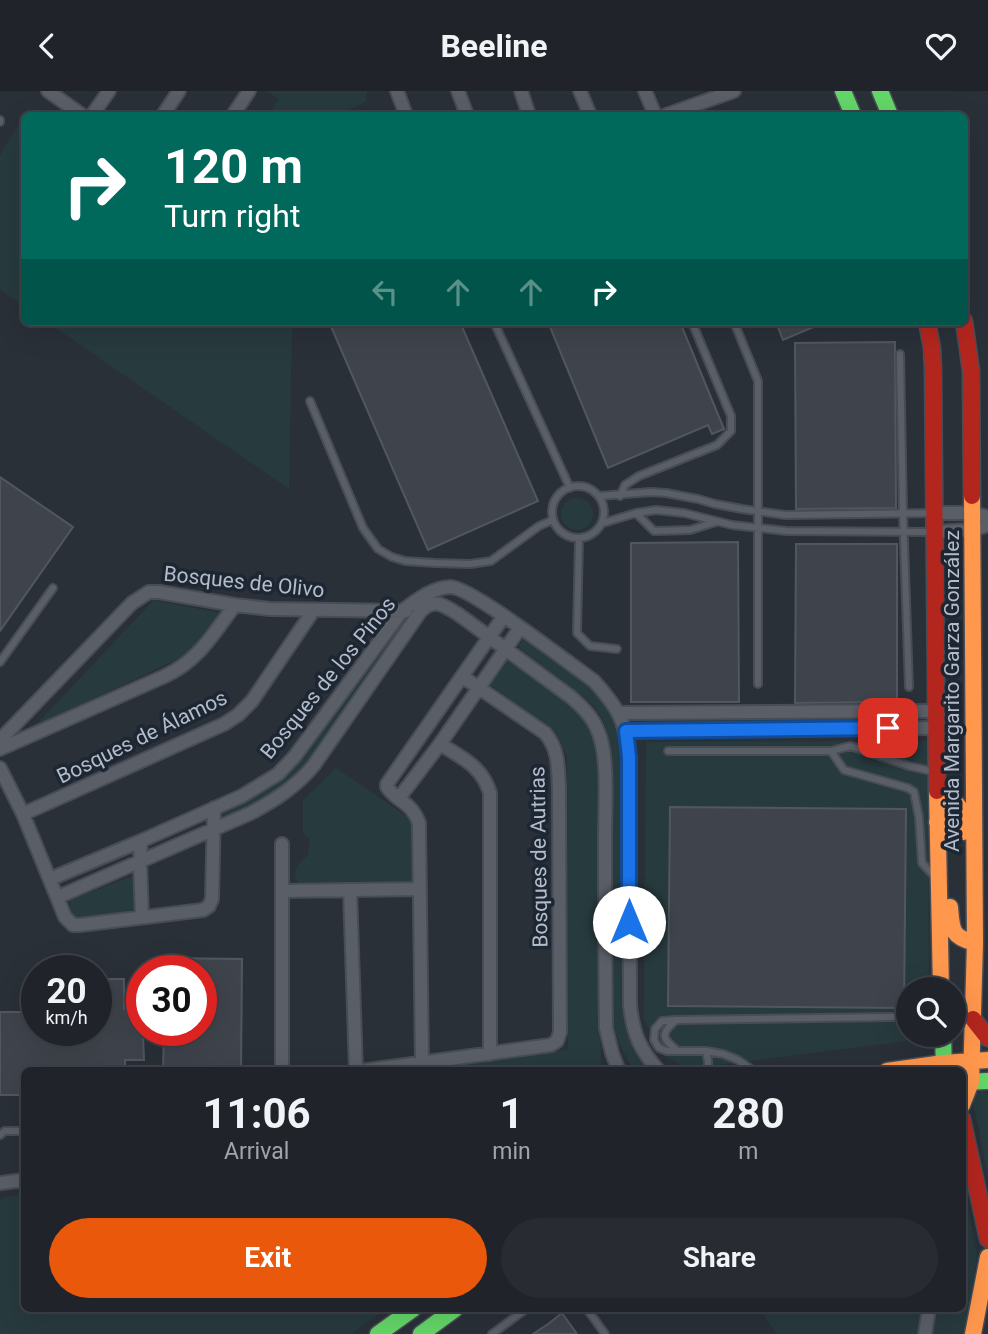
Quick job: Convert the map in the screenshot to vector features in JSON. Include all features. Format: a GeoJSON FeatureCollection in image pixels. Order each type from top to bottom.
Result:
{"type":"FeatureCollection","features":[{"type":"Feature","properties":{"kind":"main road"},"geometry":{"type":"LineString","coordinates":[[844,91],[851,112]]}},
{"type":"Feature","properties":{"kind":"main road"},"geometry":{"type":"LineString","coordinates":[[880,91],[889,112]]}},
{"type":"Feature","properties":{"kind":"main road","name":"Avenida Margarito Garza González"},"geometry":{"type":"LineString","coordinates":[[928,326],[932,348],[941,977]]}},
{"type":"Feature","properties":{"kind":"main road","name":"Avenida Margarito Garza González"},"geometry":{"type":"LineString","coordinates":[[965,326],[971,371],[980,515],[977,726],[982,943],[973,1019],[980,1060],[974,1082]]}},
{"type":"Feature","properties":{"kind":"main road"},"geometry":{"type":"LineString","coordinates":[[937,822],[946,803],[955,802],[959,806],[962,812],[964,880],[979,891]]}},
{"type":"Feature","properties":{"kind":"main road"},"geometry":{"type":"LineString","coordinates":[[938,881],[946,887],[948,893],[951,930],[954,936],[963,941],[982,943]]}},
{"type":"Feature","properties":{"kind":"main road"},"geometry":{"type":"LineString","coordinates":[[973,1019],[988,1038]]}},
{"type":"Feature","properties":{"kind":"main road"},"geometry":{"type":"LineString","coordinates":[[943,1047],[944,1067],[980,1060]]}},
{"type":"Feature","properties":{"kind":"main road"},"geometry":{"type":"LineString","coordinates":[[966,1137],[988,1239]]}},
{"type":"Feature","properties":{"kind":"main road"},"geometry":{"type":"LineString","coordinates":[[973,1334],[988,1257]]}},
{"type":"Feature","properties":{"kind":"main road"},"geometry":{"type":"LineString","coordinates":[[378,1334],[409,1312]]}},
{"type":"Feature","properties":{"kind":"main road"},"geometry":{"type":"LineString","coordinates":[[421,1334],[451,1312]]}},
{"type":"Feature","properties":{"kind":"street"},"geometry":{"type":"LineString","coordinates":[[48,91],[78,112]]}},
{"type":"Feature","properties":{"kind":"street"},"geometry":{"type":"LineString","coordinates":[[94,112],[109,91]]}},
{"type":"Feature","properties":{"kind":"street"},"geometry":{"type":"LineString","coordinates":[[165,112],[179,91]]}},
{"type":"Feature","properties":{"kind":"street"},"geometry":{"type":"LineString","coordinates":[[235,112],[249,91]]}},
{"type":"Feature","properties":{"kind":"street"},"geometry":{"type":"LineString","coordinates":[[397,91],[405,112]]}},
{"type":"Feature","properties":{"kind":"street"},"geometry":{"type":"LineString","coordinates":[[458,91],[466,112]]}},
{"type":"Feature","properties":{"kind":"street"},"geometry":{"type":"LineString","coordinates":[[521,91],[529,112]]}},
{"type":"Feature","properties":{"kind":"street"},"geometry":{"type":"LineString","coordinates":[[580,91],[589,112]]}},
{"type":"Feature","properties":{"kind":"street"},"geometry":{"type":"LineString","coordinates":[[645,91],[653,112]]}},
{"type":"Feature","properties":{"kind":"street"},"geometry":{"type":"LineString","coordinates":[[672,112],[707,96],[734,91]]}},
{"type":"Feature","properties":{"kind":"street"},"geometry":{"type":"LineString","coordinates":[[935,513],[980,515]]}},
{"type":"Feature","properties":{"kind":"street"},"geometry":{"type":"LineString","coordinates":[[935,532],[980,528]]}},
{"type":"Feature","properties":{"kind":"street","name":"Bosques de los Pinos"},"geometry":{"type":"LineString","coordinates":[[50,879],[214,808],[262,785],[278,774],[295,757],[402,611],[426,594],[456,587],[504,616]]}},
{"type":"Feature","properties":{"kind":"street","name":"Bosques de Olivo"},"geometry":{"type":"LineString","coordinates":[[0,741],[132,603],[149,592],[270,609],[420,612]]}},
{"type":"Feature","properties":{"kind":"street","name":"Bosques de los Pinos"},"geometry":{"type":"LineString","coordinates":[[58,897],[275,800],[306,775],[424,607],[433,603],[443,605],[490,637]]}},
{"type":"Feature","properties":{"kind":"street"},"geometry":{"type":"LineString","coordinates":[[0,749],[186,665],[201,651],[234,605]]}},
{"type":"Feature","properties":{"kind":"street","name":"Bosques de Álamos"},"geometry":{"type":"LineString","coordinates":[[23,814],[224,724],[238,715],[252,701],[313,611]]}},
{"type":"Feature","properties":{"kind":"street"},"geometry":{"type":"LineString","coordinates":[[422,1063],[419,823],[416,813],[409,805],[392,794],[387,787],[388,781],[504,616],[594,681],[619,713],[626,731],[629,757],[630,1005],[637,1041],[656,1067]]}},
{"type":"Feature","properties":{"kind":"street"},"geometry":{"type":"LineString","coordinates":[[399,798],[520,628]]}},
{"type":"Feature","properties":{"kind":"street"},"geometry":{"type":"LineString","coordinates":[[490,637],[586,710],[597,727],[602,743],[605,798],[606,1028],[617,1067]]}},
{"type":"Feature","properties":{"kind":"street","name":"Bosques de Autrias"},"geometry":{"type":"LineString","coordinates":[[463,677],[545,733],[557,753],[560,1032],[557,1041],[551,1045],[490,1054]]}},
{"type":"Feature","properties":{"kind":"street"},"geometry":{"type":"LineString","coordinates":[[619,713],[935,711]]}},
{"type":"Feature","properties":{"kind":"street"},"geometry":{"type":"LineString","coordinates":[[626,731],[936,728]]}},
{"type":"Feature","properties":{"kind":"street"},"geometry":{"type":"LineString","coordinates":[[390,1067],[490,1054],[490,793],[487,783],[474,766],[440,744]]}},
{"type":"Feature","properties":{"kind":"street"},"geometry":{"type":"LineString","coordinates":[[0,768],[23,814],[65,917],[73,925],[203,910],[209,906],[212,899],[214,808]]}},
{"type":"Feature","properties":{"kind":"street"},"geometry":{"type":"LineString","coordinates":[[141,841],[142,917]]}},
{"type":"Feature","properties":{"kind":"street"},"geometry":{"type":"LineString","coordinates":[[282,844],[282,1067]]}},
{"type":"Feature","properties":{"kind":"street"},"geometry":{"type":"LineString","coordinates":[[282,891],[420,889]]}},
{"type":"Feature","properties":{"kind":"street"},"geometry":{"type":"LineString","coordinates":[[350,890],[358,1067]]}},
{"type":"Feature","properties":{"kind":"street"},"geometry":{"type":"LineString","coordinates":[[0,1184],[21,1180]]}},
{"type":"Feature","properties":{"kind":"street"},"geometry":{"type":"LineString","coordinates":[[925,1334],[929,1312]]}},
{"type":"Feature","properties":{"kind":"lane"},"geometry":{"type":"LineString","coordinates":[[496,326],[569,488]]}},
{"type":"Feature","properties":{"kind":"lane"},"geometry":{"type":"LineString","coordinates":[[620,496],[625,485],[639,476],[717,445],[731,431],[731,417],[694,326]]}},
{"type":"Feature","properties":{"kind":"lane"},"geometry":{"type":"LineString","coordinates":[[736,326],[758,381],[758,684]]}},
{"type":"Feature","properties":{"kind":"lane"},"geometry":{"type":"LineString","coordinates":[[900,354],[909,687]]}},
{"type":"Feature","properties":{"kind":"lane"},"geometry":{"type":"LineString","coordinates":[[310,401],[363,528],[378,549],[392,557],[405,561],[435,563],[470,564],[491,561],[539,526],[553,520]]}},
{"type":"Feature","properties":{"kind":"lane"},"geometry":{"type":"LineString","coordinates":[[583,487],[591,489],[599,496],[605,510],[603,523],[595,533],[579,539],[561,532],[553,520],[552,509],[561,492],[569,488],[583,487]]}},
{"type":"Feature","properties":{"kind":"lane"},"geometry":{"type":"LineString","coordinates":[[599,496],[666,493],[785,515],[935,513]]}},
{"type":"Feature","properties":{"kind":"lane"},"geometry":{"type":"LineString","coordinates":[[603,523],[636,513],[669,510],[718,521],[786,531],[935,532]]}},
{"type":"Feature","properties":{"kind":"lane"},"geometry":{"type":"LineString","coordinates":[[636,513],[654,531],[690,530],[718,521]]}},
{"type":"Feature","properties":{"kind":"lane"},"geometry":{"type":"LineString","coordinates":[[579,539],[577,633],[590,646],[617,649]]}},
{"type":"Feature","properties":{"kind":"lane"},"geometry":{"type":"LineString","coordinates":[[0,662],[53,588]]}},
{"type":"Feature","properties":{"kind":"lane"},"geometry":{"type":"LineString","coordinates":[[668,751],[831,751],[850,746],[909,767],[936,772]]}},
{"type":"Feature","properties":{"kind":"lane"},"geometry":{"type":"LineString","coordinates":[[831,751],[844,770],[914,792],[919,817],[922,863],[938,881]]}},
{"type":"Feature","properties":{"kind":"lane"},"geometry":{"type":"LineString","coordinates":[[748,1067],[723,1054],[667,1051],[659,1048],[654,1041],[655,1030],[662,1021],[676,1020],[893,1017]]}},
{"type":"Feature","properties":{"kind":"lane"},"geometry":{"type":"LineString","coordinates":[[676,1020],[666,1029],[665,1035],[668,1043],[678,1051]]}},
{"type":"Feature","properties":{"kind":"lane"},"geometry":{"type":"LineString","coordinates":[[706,1051],[708,1067]]}},
{"type":"Feature","properties":{"kind":"lane"},"geometry":{"type":"LineString","coordinates":[[0,1135],[5,1131],[21,1131]]}},
{"type":"Feature","properties":{"kind":"lane"},"geometry":{"type":"LineString","coordinates":[[492,1334],[522,1312]]}},
{"type":"Feature","properties":{"kind":"lane"},"geometry":{"type":"LineString","coordinates":[[589,1312],[605,1334]]}},
{"type":"Feature","properties":{"kind":"green space"},"geometry":{"type":"Polygon","coordinates":[[[266,91],[367,91],[366,102],[344,112],[270,112],[279,99],[266,91]]]}},
{"type":"Feature","properties":{"kind":"green space"},"geometry":{"type":"Polygon","coordinates":[[[19,124],[21,125],[21,304],[0,289],[0,155],[19,124]]]}},
{"type":"Feature","properties":{"kind":"green space"},"geometry":{"type":"Polygon","coordinates":[[[53,326],[292,326],[289,489],[53,326]]]}},
{"type":"Feature","properties":{"kind":"green space"},"geometry":{"type":"Polygon","coordinates":[[[577,498],[589,502],[593,514],[589,526],[577,530],[565,526],[561,514],[565,502],[577,498]]]}},
{"type":"Feature","properties":{"kind":"green space"},"geometry":{"type":"Polygon","coordinates":[[[154,600],[220,613],[186,655],[34,727],[154,600]]]}},
{"type":"Feature","properties":{"kind":"green space"},"geometry":{"type":"Polygon","coordinates":[[[400,621],[408,621],[313,758],[272,794],[223,818],[223,812],[269,788],[289,773],[307,754],[400,621]]]}},
{"type":"Feature","properties":{"kind":"green space"},"geometry":{"type":"Polygon","coordinates":[[[525,636],[597,692],[617,718],[624,750],[624,1015],[630,1037],[648,1067],[633,1067],[623,1052],[612,1017],[608,734],[605,724],[588,700],[518,647],[525,636]]]}},
{"type":"Feature","properties":{"kind":"green space"},"geometry":{"type":"Polygon","coordinates":[[[506,660],[578,709],[596,744],[601,1067],[450,1067],[568,1049],[567,757],[557,734],[489,684],[506,660]]]}},
{"type":"Feature","properties":{"kind":"green space"},"geometry":{"type":"Polygon","coordinates":[[[645,717],[933,717],[933,722],[646,724],[645,717]]]}},
{"type":"Feature","properties":{"kind":"green space"},"geometry":{"type":"Polygon","coordinates":[[[928,741],[929,977],[896,977],[896,1042],[703,1067],[684,1067],[665,1056],[644,1020],[646,742],[928,741]]]}},
{"type":"Feature","properties":{"kind":"green space"},"geometry":{"type":"Polygon","coordinates":[[[336,768],[415,822],[417,885],[300,883],[295,878],[298,865],[308,855],[310,839],[303,834],[303,800],[336,768]]]}},
{"type":"Feature","properties":{"kind":"green space"},"geometry":{"type":"Polygon","coordinates":[[[135,875],[138,910],[73,920],[69,900],[135,875]]]}},
{"type":"Feature","properties":{"kind":"green space"},"geometry":{"type":"Polygon","coordinates":[[[981,1091],[988,1093],[988,1177],[972,1096],[981,1091]]]}},
{"type":"Feature","properties":{"kind":"green space"},"geometry":{"type":"Polygon","coordinates":[[[21,1195],[21,1312],[382,1312],[351,1334],[0,1334],[0,1201],[5,1197],[21,1195]]]}},
{"type":"Feature","properties":{"kind":"green space"},"geometry":{"type":"Polygon","coordinates":[[[966,1199],[977,1256],[965,1334],[777,1334],[761,1312],[966,1312],[966,1199]]]}},
{"type":"Feature","properties":{"kind":"building"},"geometry":{"type":"Polygon","coordinates":[[[331,326],[462,326],[538,501],[428,550],[331,326]]]}},
{"type":"Feature","properties":{"kind":"building"},"geometry":{"type":"Polygon","coordinates":[[[550,326],[682,326],[724,429],[712,434],[708,425],[608,468],[550,326]]]}},
{"type":"Feature","properties":{"kind":"building"},"geometry":{"type":"Polygon","coordinates":[[[778,326],[816,326],[783,340],[778,326]]]}},
{"type":"Feature","properties":{"kind":"building"},"geometry":{"type":"Polygon","coordinates":[[[895,342],[896,508],[796,509],[795,343],[895,342]]]}},
{"type":"Feature","properties":{"kind":"building"},"geometry":{"type":"Polygon","coordinates":[[[0,477],[73,527],[0,631],[0,477]]]}},
{"type":"Feature","properties":{"kind":"building"},"geometry":{"type":"Polygon","coordinates":[[[738,542],[739,702],[631,702],[631,543],[738,542]]]}},
{"type":"Feature","properties":{"kind":"building"},"geometry":{"type":"Polygon","coordinates":[[[796,544],[897,544],[897,702],[795,703],[796,544]]]}},
{"type":"Feature","properties":{"kind":"building"},"geometry":{"type":"Polygon","coordinates":[[[670,807],[906,809],[904,977],[896,977],[896,1008],[668,1006],[670,807]]]}},
{"type":"Feature","properties":{"kind":"building"},"geometry":{"type":"Polygon","coordinates":[[[217,959],[242,959],[241,1067],[163,1067],[164,1046],[217,1046],[217,959]]]}},
{"type":"Feature","properties":{"kind":"building"},"geometry":{"type":"Polygon","coordinates":[[[112,979],[124,979],[126,1046],[143,1046],[144,1060],[125,1060],[125,1067],[21,1067],[21,1095],[0,1095],[0,1012],[21,1012],[21,1046],[112,1046],[112,979]]]}},
{"type":"Feature","properties":{"kind":"building"},"geometry":{"type":"Polygon","coordinates":[[[562,1313],[577,1334],[533,1334],[548,1324],[562,1313]]]}},
{"type":"Feature","properties":{"kind":"traffic: fast"},"geometry":{"type":"LineString","coordinates":[[843,91],[852,112]]}},
{"type":"Feature","properties":{"kind":"traffic: fast"},"geometry":{"type":"LineString","coordinates":[[880,91],[889,112]]}},
{"type":"Feature","properties":{"kind":"traffic: fast"},"geometry":{"type":"LineString","coordinates":[[943,1047],[944,1067]]}},
{"type":"Feature","properties":{"kind":"traffic: fast"},"geometry":{"type":"LineString","coordinates":[[966,1082],[988,1081]]}},
{"type":"Feature","properties":{"kind":"traffic: fast"},"geometry":{"type":"LineString","coordinates":[[378,1334],[409,1312]]}},
{"type":"Feature","properties":{"kind":"traffic: fast"},"geometry":{"type":"LineString","coordinates":[[421,1334],[451,1312]]}},
{"type":"Feature","properties":{"kind":"traffic: slow"},"geometry":{"type":"LineString","coordinates":[[966,1095],[971,1082],[975,943],[972,496]]}},
{"type":"Feature","properties":{"kind":"traffic: slow"},"geometry":{"type":"LineString","coordinates":[[937,791],[941,977]]}},
{"type":"Feature","properties":{"kind":"traffic: slow"},"geometry":{"type":"LineString","coordinates":[[937,822],[945,806],[955,802],[963,812],[963,832]]}},
{"type":"Feature","properties":{"kind":"traffic: slow"},"geometry":{"type":"LineString","coordinates":[[950,907],[954,931],[961,938],[975,943]]}},
{"type":"Feature","properties":{"kind":"traffic: slow"},"geometry":{"type":"LineString","coordinates":[[915,1067],[988,1060]]}},
{"type":"Feature","properties":{"kind":"traffic: slow"},"geometry":{"type":"LineString","coordinates":[[973,1334],[988,1257]]}},
{"type":"Feature","properties":{"kind":"traffic: jam"},"geometry":{"type":"LineString","coordinates":[[928,326],[933,370],[937,791]]}},
{"type":"Feature","properties":{"kind":"traffic: jam"},"geometry":{"type":"LineString","coordinates":[[965,326],[971,371],[972,496]]}},
{"type":"Feature","properties":{"kind":"traffic: jam"},"geometry":{"type":"LineString","coordinates":[[973,1019],[988,1038]]}},
{"type":"Feature","properties":{"kind":"traffic: jam"},"geometry":{"type":"LineString","coordinates":[[966,1137],[988,1239]]}},
{"type":"Feature","properties":{"kind":"route"},"geometry":{"type":"LineString","coordinates":[[629,922],[629,757],[626,731],[888,728]]}}]}
